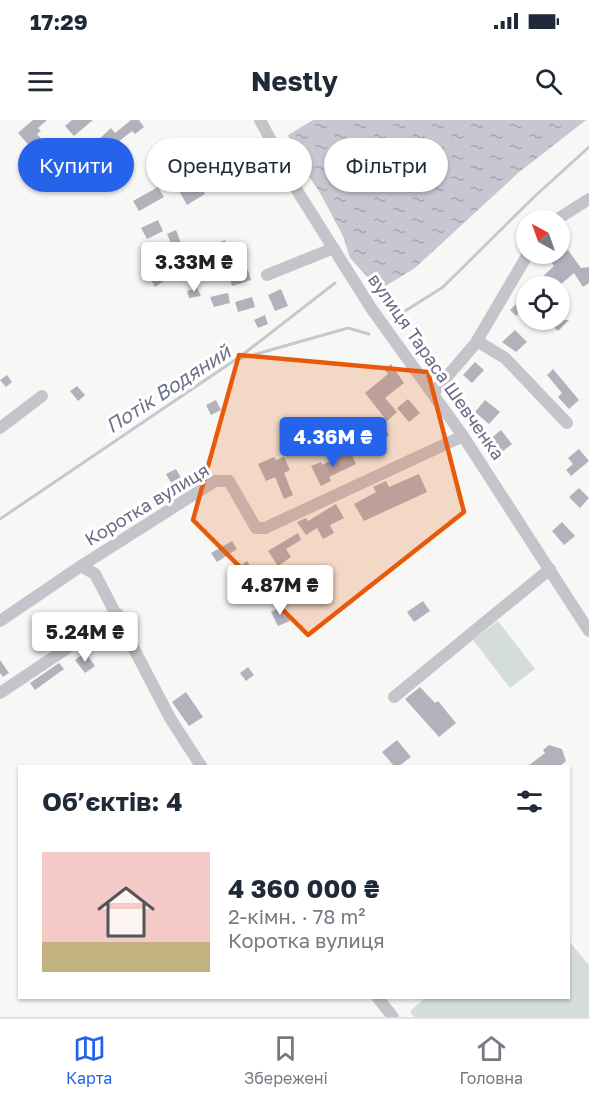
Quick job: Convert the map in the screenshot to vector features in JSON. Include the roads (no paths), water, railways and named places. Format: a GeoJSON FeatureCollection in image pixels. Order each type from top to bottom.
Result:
{"type":"FeatureCollection","features":[{"type":"Feature","properties":{"kind":"street","name":"вулиця Тараса Шевченка"},"geometry":{"type":"LineString","coordinates":[[260,120],[298,192],[371,308],[463,436],[587,623]]}},
{"type":"Feature","properties":{"kind":"street"},"geometry":{"type":"LineString","coordinates":[[570,211],[589,199]]}},
{"type":"Feature","properties":{"kind":"street"},"geometry":{"type":"LineString","coordinates":[[267,275],[334,248]]}},
{"type":"Feature","properties":{"kind":"street"},"geometry":{"type":"LineString","coordinates":[[433,393],[477,341],[522,264]]}},
{"type":"Feature","properties":{"kind":"street"},"geometry":{"type":"LineString","coordinates":[[477,341],[505,358],[567,423]]}},
{"type":"Feature","properties":{"kind":"street"},"geometry":{"type":"LineString","coordinates":[[0,428],[42,396]]}},
{"type":"Feature","properties":{"kind":"street","name":"Коротка вулиця"},"geometry":{"type":"LineString","coordinates":[[0,621],[81,566],[215,481],[229,481],[256,528],[265,528],[463,436]]}},
{"type":"Feature","properties":{"kind":"street"},"geometry":{"type":"LineString","coordinates":[[81,566],[95,574],[171,718],[200,765]]}},
{"type":"Feature","properties":{"kind":"street"},"geometry":{"type":"LineString","coordinates":[[394,697],[550,569]]}},
{"type":"Feature","properties":{"kind":"street"},"geometry":{"type":"LineString","coordinates":[[0,693],[118,614]]}},
{"type":"Feature","properties":{"kind":"street"},"geometry":{"type":"LineString","coordinates":[[379,999],[393,1017]]}},
{"type":"Feature","properties":{"kind":"water"},"geometry":{"type":"Polygon","coordinates":[[[313,120],[586,120],[518,173],[415,268],[379,290],[350,258],[343,236],[312,181],[312,138],[289,138],[288,135],[313,120]]]}},
{"type":"Feature","properties":{"kind":"waterway","name":"Потік Водяний"},"geometry":{"type":"LineString","coordinates":[[394,318],[443,287],[534,197],[589,147]]}},
{"type":"Feature","properties":{"kind":"waterway"},"geometry":{"type":"LineString","coordinates":[[237,359],[335,283]]}},
{"type":"Feature","properties":{"kind":"waterway","name":"Потік Водяний"},"geometry":{"type":"LineString","coordinates":[[0,519],[235,360],[348,328],[369,334]]}}]}
